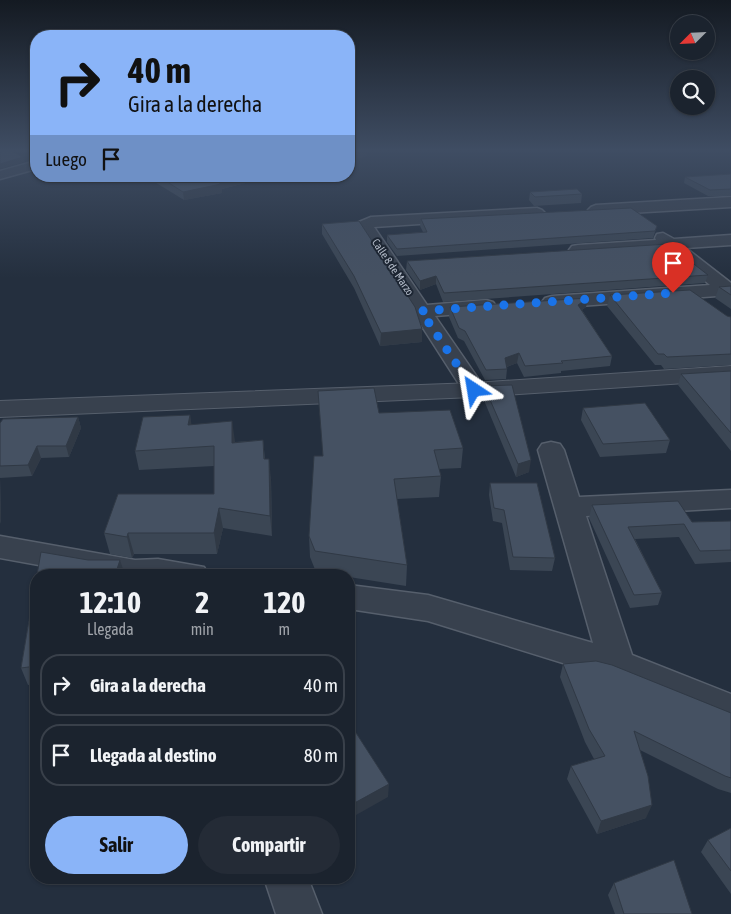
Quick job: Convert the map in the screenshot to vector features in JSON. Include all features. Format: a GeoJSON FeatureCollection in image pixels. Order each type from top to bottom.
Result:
{"type":"FeatureCollection","features":[{"type":"Feature","properties":{"kind":"street"},"geometry":{"type":"LineString","coordinates":[[576,211],[731,202]]}},
{"type":"Feature","properties":{"kind":"street"},"geometry":{"type":"LineString","coordinates":[[626,208],[729,289]]}},
{"type":"Feature","properties":{"kind":"street","name":"Calle 8 de Marzo"},"geometry":{"type":"LineString","coordinates":[[474,390],[365,225],[371,222],[557,212]]}},
{"type":"Feature","properties":{"kind":"street"},"geometry":{"type":"LineString","coordinates":[[560,251],[731,240]]}},
{"type":"Feature","properties":{"kind":"street"},"geometry":{"type":"LineString","coordinates":[[390,264],[410,262]]}},
{"type":"Feature","properties":{"kind":"street"},"geometry":{"type":"LineString","coordinates":[[537,303],[729,289]]}},
{"type":"Feature","properties":{"kind":"street"},"geometry":{"type":"LineString","coordinates":[[692,292],[715,309]]}},
{"type":"Feature","properties":{"kind":"street"},"geometry":{"type":"LineString","coordinates":[[421,311],[508,305]]}},
{"type":"Feature","properties":{"kind":"street"},"geometry":{"type":"LineString","coordinates":[[0,410],[474,390],[731,373]]}},
{"type":"Feature","properties":{"kind":"street"},"geometry":{"type":"LineString","coordinates":[[551,450],[616,666]]}},
{"type":"Feature","properties":{"kind":"street"},"geometry":{"type":"LineString","coordinates":[[568,507],[731,499]]}},
{"type":"Feature","properties":{"kind":"street"},"geometry":{"type":"LineString","coordinates":[[0,547],[124,569]]}},
{"type":"Feature","properties":{"kind":"street"},"geometry":{"type":"LineString","coordinates":[[355,598],[428,608],[616,666],[731,711]]}},
{"type":"Feature","properties":{"kind":"street"},"geometry":{"type":"LineString","coordinates":[[288,884],[299,914]]}},
{"type":"Feature","properties":{"kind":"building"},"geometry":{"type":"Polygon","coordinates":[[[531,193],[582,194],[535,197],[531,193]]]}},
{"type":"Feature","properties":{"kind":"building"},"geometry":{"type":"Polygon","coordinates":[[[631,208],[657,226],[655,231],[397,249],[387,235],[427,232],[421,219],[631,208]]]}},
{"type":"Feature","properties":{"kind":"building"},"geometry":{"type":"Polygon","coordinates":[[[359,221],[415,307],[422,329],[381,333],[354,276],[322,224],[359,221]]]}},
{"type":"Feature","properties":{"kind":"building"},"geometry":{"type":"Polygon","coordinates":[[[668,244],[708,275],[444,293],[436,276],[420,281],[407,261],[668,244]]]}},
{"type":"Feature","properties":{"kind":"building"},"geometry":{"type":"Polygon","coordinates":[[[731,286],[731,295],[719,287],[731,286]]]}},
{"type":"Feature","properties":{"kind":"building"},"geometry":{"type":"Polygon","coordinates":[[[690,290],[731,317],[731,354],[667,357],[664,354],[658,354],[610,295],[690,290]]]}},
{"type":"Feature","properties":{"kind":"building"},"geometry":{"type":"Polygon","coordinates":[[[588,298],[578,305],[612,356],[525,366],[519,353],[505,358],[507,369],[486,370],[465,331],[459,328],[450,307],[588,298]]]}},
{"type":"Feature","properties":{"kind":"building"},"geometry":{"type":"Polygon","coordinates":[[[731,371],[731,433],[681,374],[731,371]]]}},
{"type":"Feature","properties":{"kind":"building"},"geometry":{"type":"Polygon","coordinates":[[[512,385],[531,460],[518,464],[484,386],[512,385]]]}},
{"type":"Feature","properties":{"kind":"building"},"geometry":{"type":"Polygon","coordinates":[[[374,388],[379,413],[450,410],[463,448],[434,450],[441,476],[394,479],[407,565],[315,551],[309,536],[314,456],[323,456],[318,391],[374,388]]]}},
{"type":"Feature","properties":{"kind":"building"},"geometry":{"type":"Polygon","coordinates":[[[645,403],[670,440],[603,444],[583,408],[645,403]]]}},
{"type":"Feature","properties":{"kind":"building"},"geometry":{"type":"Polygon","coordinates":[[[190,415],[188,425],[232,421],[232,443],[263,440],[264,459],[269,459],[270,516],[219,508],[214,533],[128,533],[127,537],[104,533],[118,494],[214,494],[214,446],[135,451],[143,417],[190,415]]]}},
{"type":"Feature","properties":{"kind":"building"},"geometry":{"type":"Polygon","coordinates":[[[78,417],[66,446],[37,446],[28,465],[0,466],[0,423],[3,419],[78,417]]]}},
{"type":"Feature","properties":{"kind":"building"},"geometry":{"type":"Polygon","coordinates":[[[490,483],[537,483],[555,558],[513,557],[504,510],[494,508],[490,483]]]}},
{"type":"Feature","properties":{"kind":"building"},"geometry":{"type":"Polygon","coordinates":[[[678,501],[692,522],[731,521],[731,550],[700,551],[684,524],[628,527],[662,593],[634,595],[592,505],[678,501]]]}},
{"type":"Feature","properties":{"kind":"building"},"geometry":{"type":"Polygon","coordinates":[[[41,552],[88,560],[120,560],[117,569],[38,569],[41,552]]]}},
{"type":"Feature","properties":{"kind":"building"},"geometry":{"type":"Polygon","coordinates":[[[30,615],[30,667],[21,668],[30,615]]]}},
{"type":"Feature","properties":{"kind":"building"},"geometry":{"type":"Polygon","coordinates":[[[596,661],[612,665],[731,713],[731,778],[634,731],[648,776],[652,805],[601,821],[571,766],[605,756],[589,729],[563,664],[596,661]]]}},
{"type":"Feature","properties":{"kind":"building"},"geometry":{"type":"Polygon","coordinates":[[[355,731],[389,784],[355,803],[355,731]]]}},
{"type":"Feature","properties":{"kind":"building"},"geometry":{"type":"Polygon","coordinates":[[[731,828],[731,871],[708,840],[731,828]]]}},
{"type":"Feature","properties":{"kind":"building"},"geometry":{"type":"Polygon","coordinates":[[[674,860],[692,914],[624,914],[614,883],[674,860]]]}},
{"type":"Feature","properties":{"kind":"route"},"geometry":{"type":"LineString","coordinates":[[474,390],[421,311],[673,293]]}}]}
